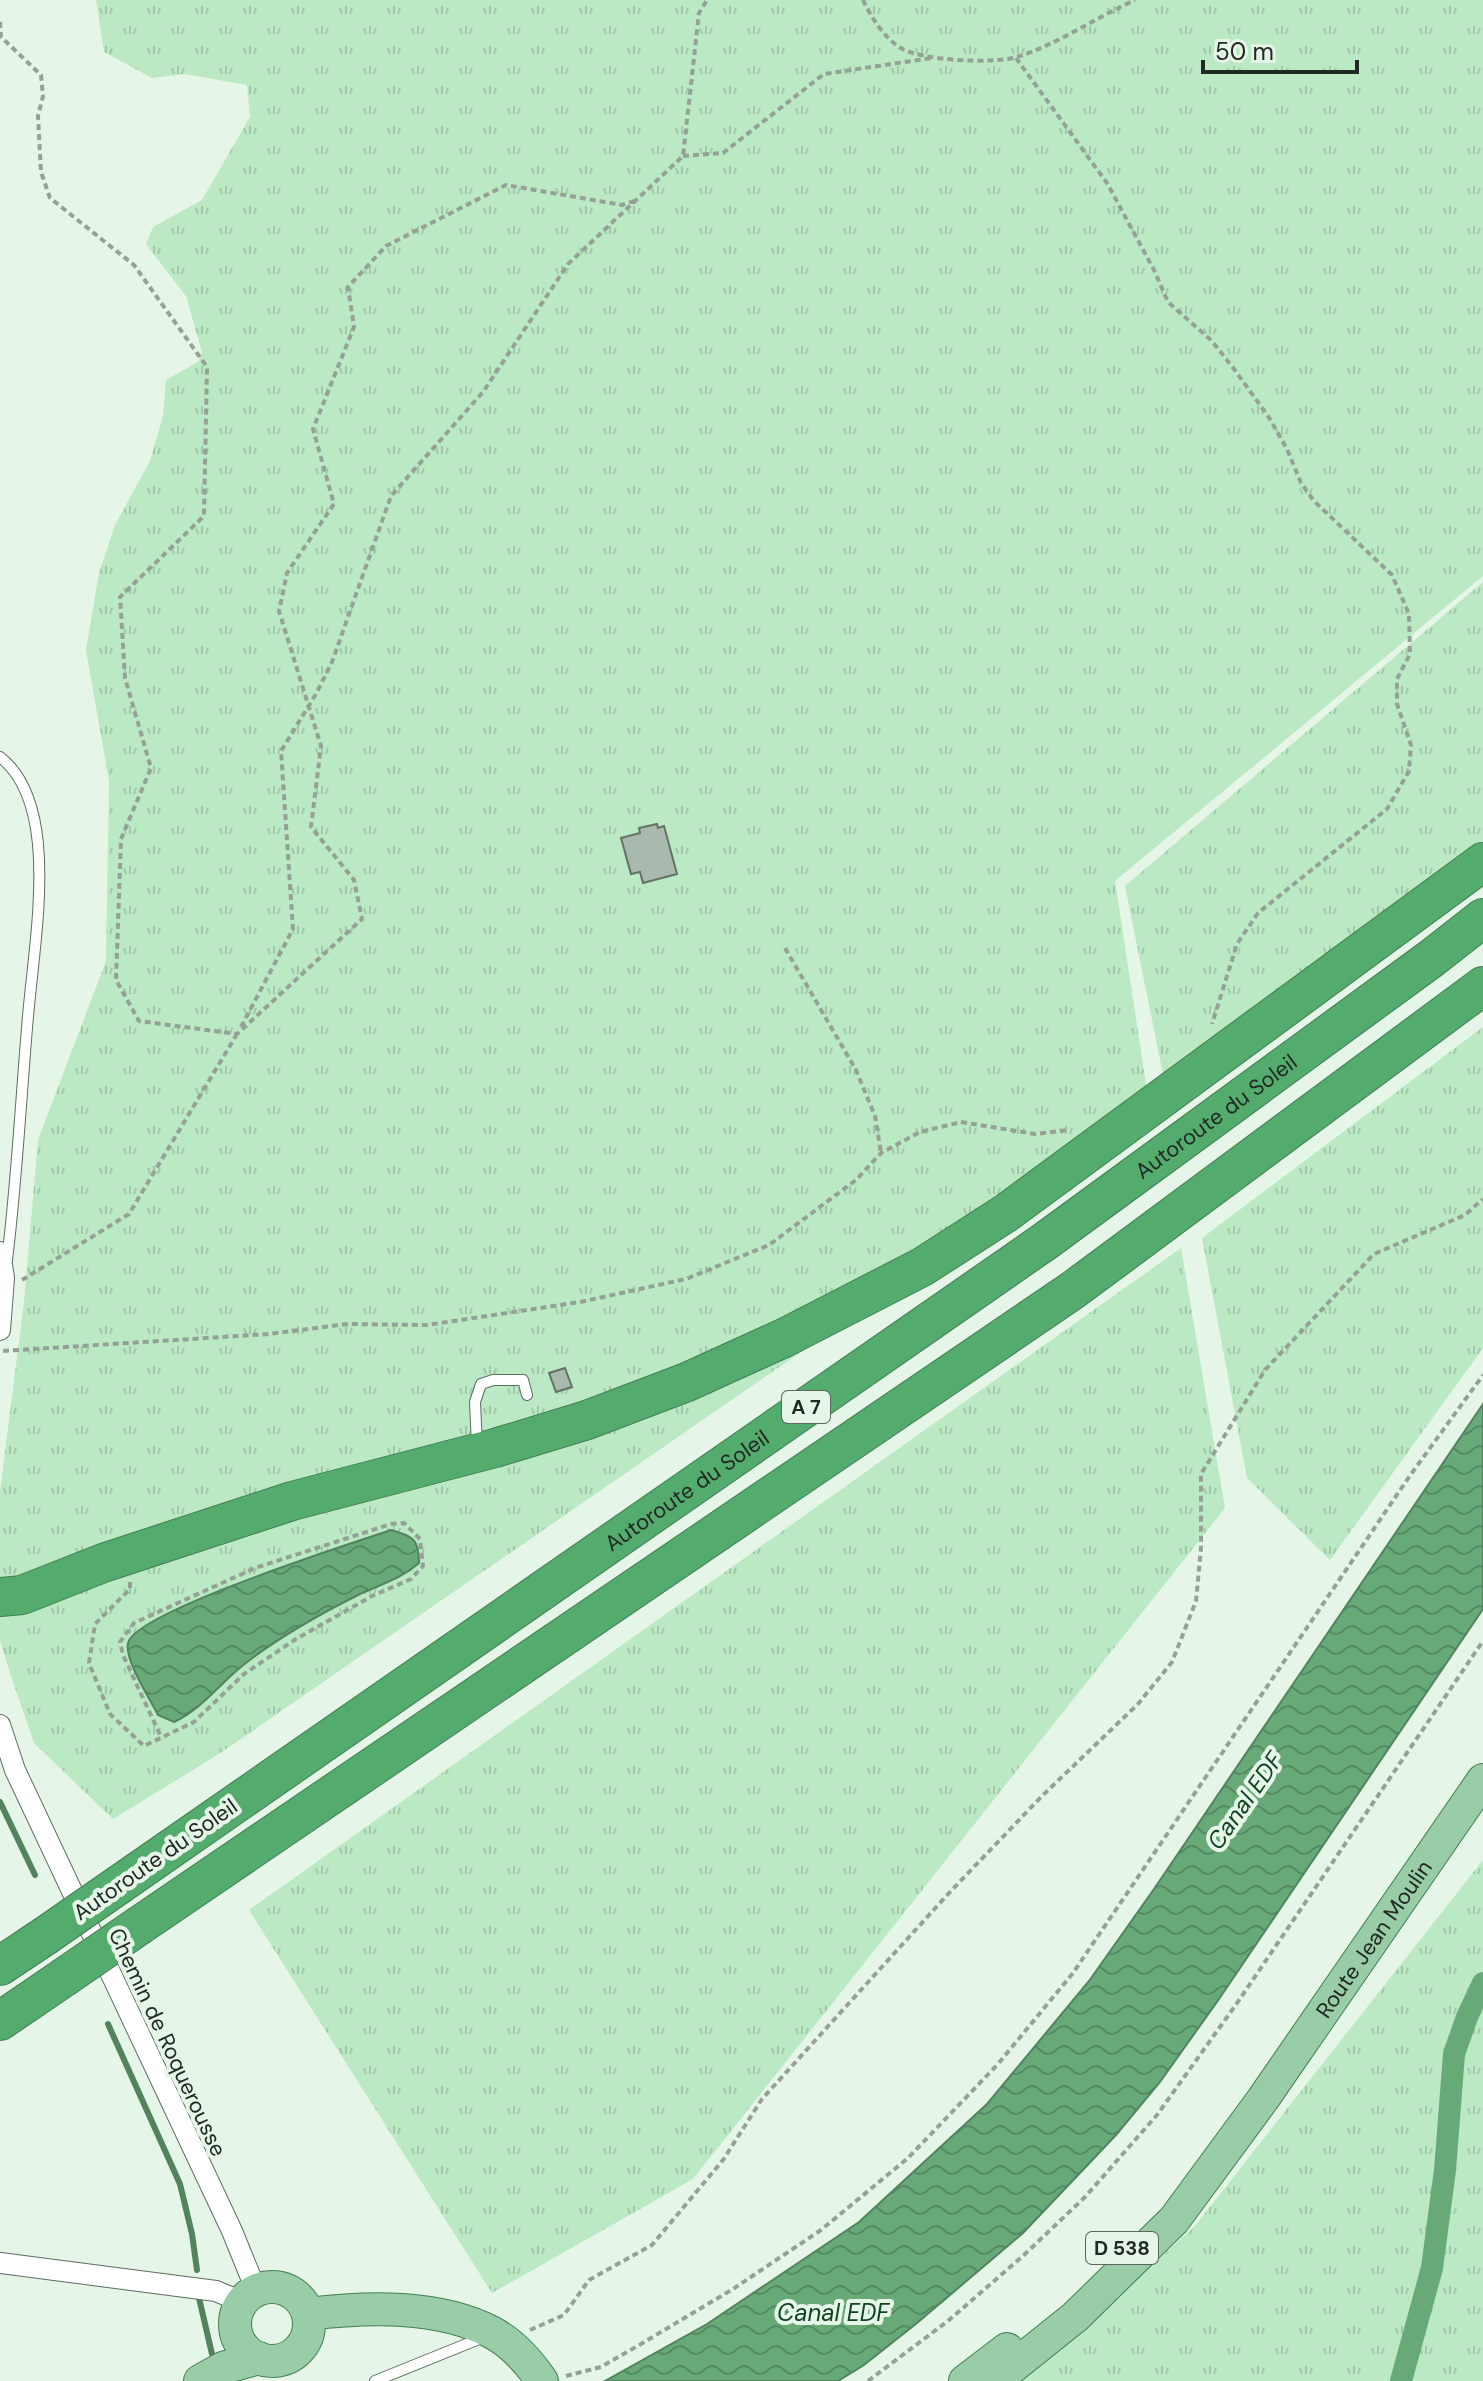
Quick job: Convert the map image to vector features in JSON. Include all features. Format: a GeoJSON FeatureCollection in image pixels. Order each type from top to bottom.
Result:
{"type":"FeatureCollection","features":[{"type":"Feature","properties":{"kind":"highway"},"geometry":{"type":"LineString","coordinates":[[0,1597],[22,1595],[128,1555],[292,1501],[587,1420],[687,1382],[786,1337],[922,1267],[1006,1213],[1483,862]]}},
{"type":"Feature","properties":{"kind":"highway","name":"Autoroute du Soleil"},"geometry":{"type":"LineString","coordinates":[[0,1966],[1044,1242],[1483,918]]}},
{"type":"Feature","properties":{"kind":"highway","name":"Autoroute du Soleil"},"geometry":{"type":"LineString","coordinates":[[0,2021],[1073,1290],[1483,986]]}},
{"type":"Feature","properties":{"kind":"main road","name":"Route Jean Moulin"},"geometry":{"type":"LineString","coordinates":[[995,2381],[1075,2317],[1174,2220],[1263,2099],[1483,1780]]}},
{"type":"Feature","properties":{"kind":"main road","name":"Route Jean Moulin"},"geometry":{"type":"LineString","coordinates":[[965,2381],[1056,2311],[1168,2204],[1263,2099]]}},
{"type":"Feature","properties":{"kind":"main road"},"geometry":{"type":"LineString","coordinates":[[266,2287],[287,2290],[297,2296],[308,2314],[307,2337],[301,2347],[282,2359],[249,2349],[235,2323],[249,2296],[266,2287]]}},
{"type":"Feature","properties":{"kind":"main road"},"geometry":{"type":"LineString","coordinates":[[308,2314],[379,2309],[430,2314],[467,2322],[493,2333],[542,2373]]}},
{"type":"Feature","properties":{"kind":"main road"},"geometry":{"type":"LineString","coordinates":[[211,2375],[249,2349]]}},
{"type":"Feature","properties":{"kind":"street"},"geometry":{"type":"LineString","coordinates":[[0,1252],[4,1278],[0,1330]]}},
{"type":"Feature","properties":{"kind":"street","name":"Chemin de Roquerousse"},"geometry":{"type":"LineString","coordinates":[[0,1725],[15,1770],[232,2231],[249,2296]]}},
{"type":"Feature","properties":{"kind":"street"},"geometry":{"type":"LineString","coordinates":[[0,2263],[249,2296]]}},
{"type":"Feature","properties":{"kind":"lane"},"geometry":{"type":"LineString","coordinates":[[0,757],[11,765],[20,778],[29,799],[38,844],[37,904],[4,1278]]}},
{"type":"Feature","properties":{"kind":"lane"},"geometry":{"type":"LineString","coordinates":[[478,1452],[475,1402],[481,1384],[493,1380],[523,1380],[527,1395]]}},
{"type":"Feature","properties":{"kind":"lane"},"geometry":{"type":"LineString","coordinates":[[375,2381],[493,2333]]}},
{"type":"Feature","properties":{"kind":"path"},"geometry":{"type":"LineString","coordinates":[[683,156],[699,13],[707,0]]}},
{"type":"Feature","properties":{"kind":"path"},"geometry":{"type":"LineString","coordinates":[[863,0],[872,20],[901,48],[934,58]]}},
{"type":"Feature","properties":{"kind":"path"},"geometry":{"type":"LineString","coordinates":[[4,1278],[20,1281],[129,1214],[262,993],[293,929],[281,751],[332,662],[391,496],[483,392],[568,264],[683,156],[723,153],[824,74],[934,58],[979,61],[1016,58],[1135,0]]}},
{"type":"Feature","properties":{"kind":"path"},"geometry":{"type":"LineString","coordinates":[[0,22],[1,37],[41,75],[43,96],[38,116],[41,172],[50,198],[134,265],[207,367],[204,516],[120,597],[125,678],[151,768],[121,839],[116,980],[139,1021],[237,1034]]}},
{"type":"Feature","properties":{"kind":"path"},"geometry":{"type":"LineString","coordinates":[[1016,58],[1107,183],[1168,302],[1212,341],[1234,369],[1268,416],[1307,492],[1392,575],[1409,614],[1410,654],[1397,679],[1397,704],[1411,745],[1409,771],[1387,809],[1258,913],[1237,944],[1209,1032]]}},
{"type":"Feature","properties":{"kind":"path"},"geometry":{"type":"LineString","coordinates":[[237,1034],[362,919],[354,880],[311,827],[321,746],[279,611],[287,573],[334,504],[313,429],[354,327],[348,287],[386,246],[506,185],[622,205],[637,200]]}},
{"type":"Feature","properties":{"kind":"path"},"geometry":{"type":"LineString","coordinates":[[785,948],[856,1070],[875,1116],[881,1153]]}},
{"type":"Feature","properties":{"kind":"path"},"geometry":{"type":"LineString","coordinates":[[0,1351],[269,1334],[348,1324],[427,1325],[580,1302],[686,1279],[769,1245],[856,1180],[881,1153],[920,1132],[961,1122],[1035,1134],[1073,1130]]}},
{"type":"Feature","properties":{"kind":"path"},"geometry":{"type":"LineString","coordinates":[[1483,1199],[1465,1215],[1374,1254],[1265,1370],[1201,1474],[1201,1548],[1196,1601],[1172,1662],[1138,1704],[1042,1796],[949,1893],[762,2099],[723,2160],[652,2245],[589,2280],[564,2315],[530,2329],[542,2373],[601,2367],[733,2289],[821,2230],[908,2158],[998,2064],[1091,1948],[1409,1477],[1483,1375]]}},
{"type":"Feature","properties":{"kind":"path"},"geometry":{"type":"LineString","coordinates":[[128,1555],[130,1589],[95,1624],[89,1663],[110,1714],[144,1746],[194,1722],[244,1674],[296,1639],[372,1596],[411,1579],[423,1566],[420,1539],[404,1523],[391,1524],[255,1568],[134,1623],[120,1642],[123,1655],[161,1737]]}},
{"type":"Feature","properties":{"kind":"path"},"geometry":{"type":"LineString","coordinates":[[868,2381],[948,2321],[1024,2255],[1085,2197],[1157,2115],[1244,1993],[1483,1641]]}},
{"type":"Feature","properties":{"kind":"green space"},"geometry":{"type":"Polygon","coordinates":[[[96,0],[1483,0],[1483,576],[1115,881],[1150,1111],[219,1754],[113,1819],[34,1743],[0,1640],[0,1492],[24,1302],[38,1140],[106,961],[109,781],[86,650],[99,573],[115,525],[150,461],[163,416],[166,380],[198,362],[202,352],[186,296],[146,244],[153,227],[202,200],[250,117],[247,85],[185,74],[152,78],[104,52],[96,0]]]}},
{"type":"Feature","properties":{"kind":"green space"},"geometry":{"type":"Polygon","coordinates":[[[1483,582],[1483,863],[1171,1114],[1125,886],[1483,582]]]}},
{"type":"Feature","properties":{"kind":"green space"},"geometry":{"type":"Polygon","coordinates":[[[1483,1027],[1483,1348],[1330,1560],[1247,1478],[1202,1238],[1483,1027]]]}},
{"type":"Feature","properties":{"kind":"green space"},"geometry":{"type":"Polygon","coordinates":[[[1181,1248],[1225,1508],[693,2179],[492,2293],[249,1910],[1181,1248]]]}},
{"type":"Feature","properties":{"kind":"green space"},"geometry":{"type":"Polygon","coordinates":[[[1483,1860],[1483,2381],[1017,2381],[1053,2354],[1194,2227],[1483,1860]]]}},
{"type":"Feature","properties":{"kind":"water","name":"Canal EDF"},"geometry":{"type":"Polygon","coordinates":[[[1483,1404],[1483,1609],[1219,1999],[1160,2082],[1116,2135],[1023,2233],[917,2323],[864,2365],[838,2381],[605,2381],[707,2324],[859,2222],[987,2104],[1089,1981],[1483,1404]]]}},
{"type":"Feature","properties":{"kind":"water"},"geometry":{"type":"Polygon","coordinates":[[[391,1530],[405,1534],[416,1544],[419,1563],[412,1569],[279,1639],[183,1717],[174,1722],[158,1715],[134,1669],[128,1650],[128,1643],[140,1630],[204,1597],[391,1530]]]}},
{"type":"Feature","properties":{"kind":"building"},"geometry":{"type":"Polygon","coordinates":[[[657,824],[658,828],[664,826],[677,874],[643,883],[640,872],[631,874],[621,838],[640,833],[639,828],[657,824]]]}},
{"type":"Feature","properties":{"kind":"building"},"geometry":{"type":"Polygon","coordinates":[[[565,1368],[572,1387],[556,1392],[549,1373],[565,1368]]]}},
{"type":"Feature","properties":{"kind":"waterway"},"geometry":{"type":"LineString","coordinates":[[0,1802],[35,1875]]}},
{"type":"Feature","properties":{"kind":"waterway"},"geometry":{"type":"LineString","coordinates":[[1401,2381],[1432,2268],[1445,2170],[1454,2054],[1483,1983]]}},
{"type":"Feature","properties":{"kind":"waterway"},"geometry":{"type":"LineString","coordinates":[[108,2024],[180,2184],[197,2270]]}},
{"type":"Feature","properties":{"kind":"waterway"},"geometry":{"type":"LineString","coordinates":[[199,2298],[212,2354]]}}]}
